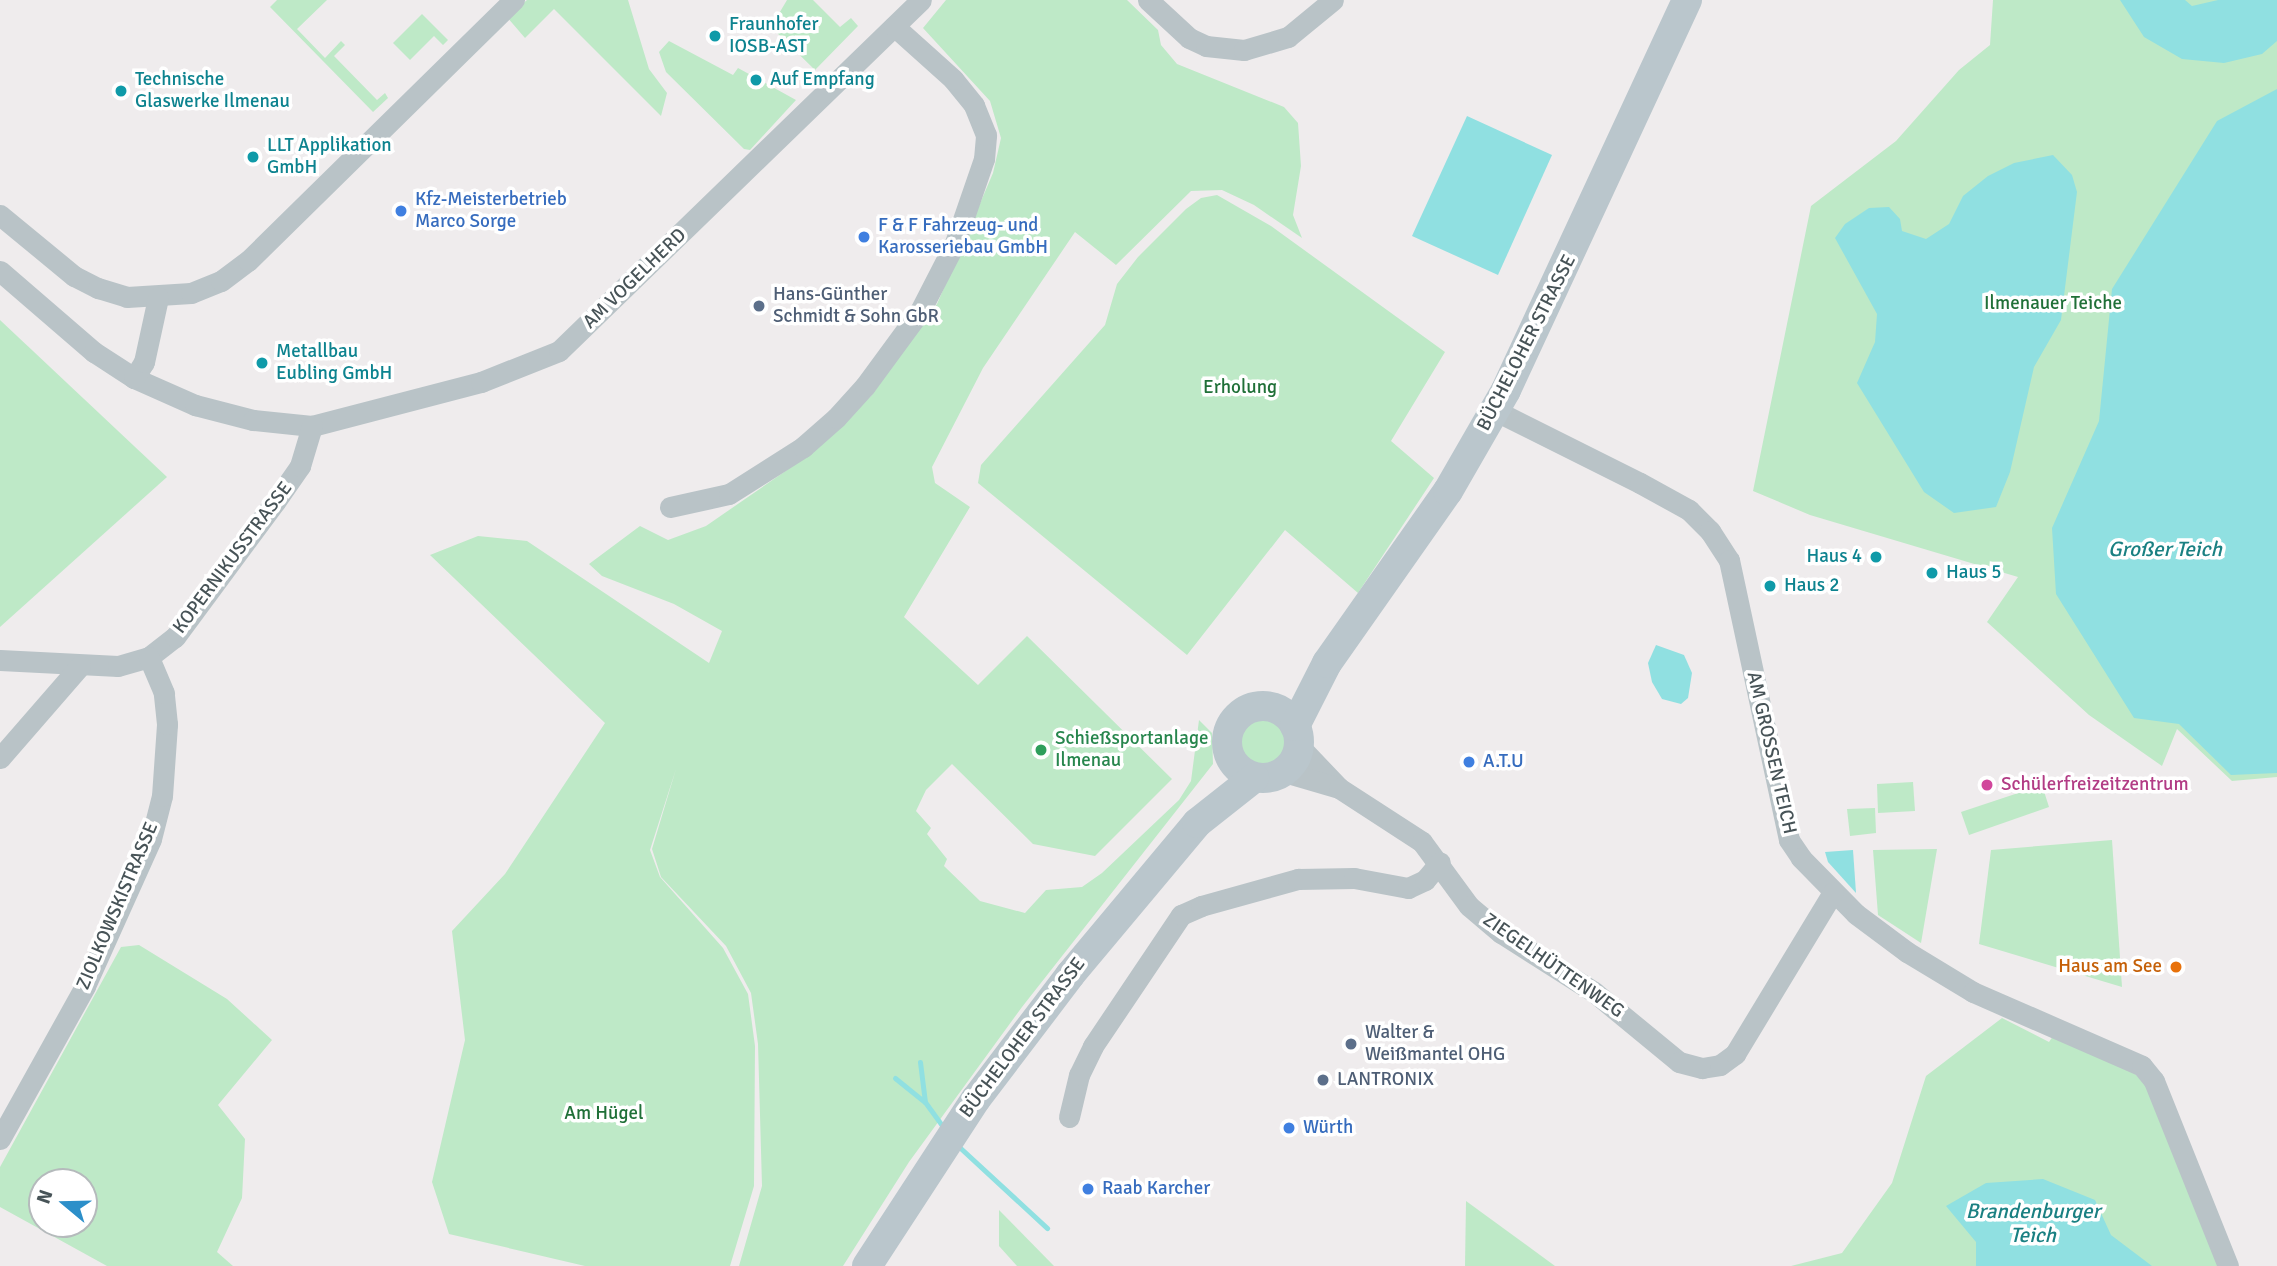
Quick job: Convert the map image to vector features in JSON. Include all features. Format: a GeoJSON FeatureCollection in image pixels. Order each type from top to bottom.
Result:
{"type":"FeatureCollection","features":[{"type":"Feature","properties":{"kind":"main road","name":"BÜCHELOHER STRASSE"},"geometry":{"type":"LineString","coordinates":[[867,1266],[976,1099],[1111,923],[1197,823],[1254,778],[1284,772],[1327,663],[1413,544],[1494,410],[1577,243],[1687,0]]}},
{"type":"Feature","properties":{"kind":"main road","name":"BÜCHELOHER STRASSE"},"geometry":{"type":"LineString","coordinates":[[1197,823],[1231,760],[1226,742],[1235,718],[1253,707],[1271,707],[1327,663]]}},
{"type":"Feature","properties":{"kind":"main road"},"geometry":{"type":"LineString","coordinates":[[1271,707],[1297,736]]}},
{"type":"Feature","properties":{"kind":"main road"},"geometry":{"type":"LineString","coordinates":[[1231,760],[1254,778]]}},
{"type":"Feature","properties":{"kind":"street"},"geometry":{"type":"LineString","coordinates":[[0,215],[74,276],[127,297],[158,298],[191,293],[221,281],[248,261],[514,0]]}},
{"type":"Feature","properties":{"kind":"street","name":"AM VOGELHERD"},"geometry":{"type":"LineString","coordinates":[[312,426],[481,382],[559,351],[920,0]]}},
{"type":"Feature","properties":{"kind":"street"},"geometry":{"type":"LineString","coordinates":[[1148,0],[1164,16],[1206,46],[1244,50],[1295,33],[1334,0]]}},
{"type":"Feature","properties":{"kind":"street"},"geometry":{"type":"LineString","coordinates":[[670,507],[729,494],[803,447],[836,418],[920,312],[955,243],[984,159],[986,135],[974,105],[953,79],[894,26]]}},
{"type":"Feature","properties":{"kind":"street"},"geometry":{"type":"LineString","coordinates":[[0,271],[94,352],[134,378],[195,405],[253,420],[312,426]]}},
{"type":"Feature","properties":{"kind":"street"},"geometry":{"type":"LineString","coordinates":[[134,378],[144,362],[158,298]]}},
{"type":"Feature","properties":{"kind":"street","name":"AM GROSSEN TEICH"},"geometry":{"type":"LineString","coordinates":[[1494,410],[1679,505],[1710,531],[1729,560],[1789,840],[1833,892],[1907,952],[1973,992],[2142,1066],[2154,1081],[2228,1266]]}},
{"type":"Feature","properties":{"kind":"street","name":"KOPERNIKUSSTRASSE"},"geometry":{"type":"LineString","coordinates":[[0,660],[118,666],[149,657],[175,637],[275,502],[300,466],[312,426]]}},
{"type":"Feature","properties":{"kind":"street","name":"ZIOLKOWSKISTRASSE"},"geometry":{"type":"LineString","coordinates":[[0,1139],[86,986],[151,839],[162,796],[167,724],[164,693],[149,657]]}},
{"type":"Feature","properties":{"kind":"street"},"geometry":{"type":"LineString","coordinates":[[0,758],[80,666]]}},
{"type":"Feature","properties":{"kind":"street","name":"ZIEGELHÜTTENWEG"},"geometry":{"type":"LineString","coordinates":[[1297,736],[1339,788]]}},
{"type":"Feature","properties":{"kind":"street","name":"ZIEGELHÜTTENWEG"},"geometry":{"type":"LineString","coordinates":[[1284,772],[1339,788],[1422,842],[1440,862],[1469,906],[1502,933],[1594,992],[1679,1062],[1702,1068],[1720,1065],[1735,1054],[1833,892]]}},
{"type":"Feature","properties":{"kind":"street"},"geometry":{"type":"LineString","coordinates":[[1069,1117],[1079,1075],[1093,1046],[1181,915],[1201,905],[1298,879],[1354,878],[1408,888],[1426,880],[1440,862]]}},
{"type":"Feature","properties":{"kind":"green space"},"geometry":{"type":"Polygon","coordinates":[[[277,0],[327,0],[297,29],[325,58],[341,41],[345,45],[334,56],[377,100],[385,93],[388,98],[373,112],[270,7],[277,0]]]}},
{"type":"Feature","properties":{"kind":"green space"},"geometry":{"type":"Polygon","coordinates":[[[527,0],[628,0],[649,69],[667,93],[661,116],[554,9],[525,38],[507,17],[527,0]]]}},
{"type":"Feature","properties":{"kind":"green space"},"geometry":{"type":"Polygon","coordinates":[[[787,0],[813,0],[840,27],[851,18],[858,26],[815,70],[771,27],[787,0]]]}},
{"type":"Feature","properties":{"kind":"green space","name":"Am Hügel"},"geometry":{"type":"Polygon","coordinates":[[[946,0],[1127,0],[1158,30],[1161,45],[1177,64],[1284,107],[1298,123],[1301,166],[1293,215],[1302,238],[1254,205],[1222,190],[1191,191],[1116,265],[1075,232],[983,368],[932,467],[935,483],[970,507],[904,617],[978,685],[1027,636],[1172,779],[1095,856],[1033,844],[952,764],[926,790],[916,811],[931,828],[927,834],[947,859],[944,866],[980,901],[1025,913],[1046,890],[1082,887],[1102,873],[1179,800],[1191,781],[1199,720],[1212,733],[1213,764],[1022,1007],[909,1162],[843,1266],[739,1266],[762,1186],[758,1044],[751,993],[726,946],[661,877],[652,849],[676,769],[650,850],[660,877],[723,948],[748,994],[755,1046],[754,1186],[730,1266],[585,1266],[449,1234],[432,1182],[465,1040],[452,931],[505,874],[605,723],[430,555],[478,536],[527,541],[709,663],[722,631],[674,604],[602,576],[589,564],[640,526],[668,540],[706,526],[787,470],[871,396],[937,304],[993,173],[1001,138],[990,101],[923,28],[946,0]]]}},
{"type":"Feature","properties":{"kind":"green space","name":"Ilmenauer Teiche"},"geometry":{"type":"Polygon","coordinates":[[[1993,0],[2277,0],[2277,777],[2232,781],[2177,729],[2162,766],[2089,715],[1987,622],[2018,577],[1810,515],[1753,491],[1811,206],[1896,141],[1959,70],[1990,45],[1993,0]]]}},
{"type":"Feature","properties":{"kind":"green space"},"geometry":{"type":"Polygon","coordinates":[[[422,14],[448,40],[443,45],[434,36],[410,60],[393,43],[422,14]]]}},
{"type":"Feature","properties":{"kind":"green space"},"geometry":{"type":"Polygon","coordinates":[[[669,41],[733,75],[738,68],[796,100],[750,150],[744,149],[666,72],[659,52],[669,41]]]}},
{"type":"Feature","properties":{"kind":"green space","name":"Erholung"},"geometry":{"type":"Polygon","coordinates":[[[1217,195],[1271,226],[1445,352],[1391,441],[1434,478],[1358,593],[1285,530],[1187,655],[978,483],[981,465],[1105,325],[1117,284],[1138,257],[1186,209],[1201,198],[1217,195]]]}},
{"type":"Feature","properties":{"kind":"green space"},"geometry":{"type":"Polygon","coordinates":[[[0,320],[167,477],[0,627],[0,320]]]}},
{"type":"Feature","properties":{"kind":"green space"},"geometry":{"type":"Polygon","coordinates":[[[1263,718],[1280,725],[1287,742],[1280,759],[1263,766],[1246,759],[1239,742],[1246,725],[1263,718]]]}},
{"type":"Feature","properties":{"kind":"green space"},"geometry":{"type":"Polygon","coordinates":[[[1913,782],[1915,811],[1878,813],[1877,784],[1913,782]]]}},
{"type":"Feature","properties":{"kind":"green space"},"geometry":{"type":"Polygon","coordinates":[[[2042,785],[2049,807],[1969,835],[1961,812],[2042,785]]]}},
{"type":"Feature","properties":{"kind":"green space"},"geometry":{"type":"Polygon","coordinates":[[[1875,808],[1876,833],[1850,836],[1847,809],[1875,808]]]}},
{"type":"Feature","properties":{"kind":"green space"},"geometry":{"type":"Polygon","coordinates":[[[2112,840],[2122,987],[1979,944],[1991,850],[2112,840]]]}},
{"type":"Feature","properties":{"kind":"green space"},"geometry":{"type":"Polygon","coordinates":[[[1937,849],[1921,943],[1878,915],[1873,850],[1937,849]]]}},
{"type":"Feature","properties":{"kind":"green space"},"geometry":{"type":"Polygon","coordinates":[[[139,945],[227,999],[272,1040],[218,1105],[245,1139],[242,1198],[217,1252],[233,1266],[107,1266],[56,1238],[98,1238],[98,1168],[28,1168],[28,1222],[0,1207],[0,1167],[121,947],[139,945]]]}},
{"type":"Feature","properties":{"kind":"green space"},"geometry":{"type":"Polygon","coordinates":[[[2002,1018],[2049,1042],[2053,1036],[2128,1068],[2152,1089],[2224,1266],[1791,1266],[1842,1253],[1892,1183],[1926,1076],[2002,1018]]]}},
{"type":"Feature","properties":{"kind":"green space"},"geometry":{"type":"Polygon","coordinates":[[[1466,1201],[1555,1266],[1465,1266],[1466,1201]]]}},
{"type":"Feature","properties":{"kind":"green space"},"geometry":{"type":"Polygon","coordinates":[[[999,1210],[1054,1266],[1017,1266],[999,1246],[999,1210]]]}},
{"type":"Feature","properties":{"kind":"water"},"geometry":{"type":"Polygon","coordinates":[[[2120,0],[2185,0],[2192,6],[2218,0],[2277,0],[2277,41],[2262,54],[2224,63],[2182,59],[2144,37],[2120,0]]]}},
{"type":"Feature","properties":{"kind":"water","name":"Großer Teich"},"geometry":{"type":"Polygon","coordinates":[[[2277,89],[2277,773],[2231,775],[2179,724],[2134,718],[2056,594],[2052,528],[2099,421],[2112,289],[2217,121],[2277,89]]]}},
{"type":"Feature","properties":{"kind":"water"},"geometry":{"type":"Polygon","coordinates":[[[1467,116],[1552,155],[1498,275],[1412,236],[1467,116]]]}},
{"type":"Feature","properties":{"kind":"water"},"geometry":{"type":"Polygon","coordinates":[[[2053,155],[2072,175],[2077,192],[2061,320],[2034,367],[2010,472],[1996,507],[1954,513],[1924,492],[1857,383],[1875,342],[1877,314],[1835,238],[1845,224],[1869,208],[1889,207],[1900,219],[1902,231],[1926,239],[1949,224],[1963,196],[1988,176],[2014,163],[2053,155]]]}},
{"type":"Feature","properties":{"kind":"water"},"geometry":{"type":"Polygon","coordinates":[[[1656,645],[1684,655],[1692,673],[1688,698],[1681,704],[1662,699],[1652,682],[1648,663],[1656,645]]]}},
{"type":"Feature","properties":{"kind":"water"},"geometry":{"type":"Polygon","coordinates":[[[1853,850],[1856,893],[1828,862],[1825,852],[1853,850]]]}},
{"type":"Feature","properties":{"kind":"water","name":"Brandenburger Teich"},"geometry":{"type":"Polygon","coordinates":[[[2043,1179],[2095,1200],[2111,1235],[2152,1266],[1976,1266],[1976,1242],[1946,1206],[1986,1183],[2043,1179]]]}},
{"type":"Feature","properties":{"kind":"waterway"},"geometry":{"type":"LineString","coordinates":[[920,1062],[925,1102]]}},
{"type":"Feature","properties":{"kind":"waterway"},"geometry":{"type":"LineString","coordinates":[[895,1078],[925,1102],[946,1131]]}},
{"type":"Feature","properties":{"kind":"waterway"},"geometry":{"type":"LineString","coordinates":[[956,1144],[1047,1228]]}},
{"type":"Feature","properties":{"kind":"place","name":"Fraunhofer IOSB-AST"},"geometry":{"type":"Point","coordinates":[715,36]}},
{"type":"Feature","properties":{"kind":"place","name":"Auf Empfang"},"geometry":{"type":"Point","coordinates":[756,80]}},
{"type":"Feature","properties":{"kind":"place","name":"Technische Glaswerke Ilmenau"},"geometry":{"type":"Point","coordinates":[121,91]}},
{"type":"Feature","properties":{"kind":"place","name":"LLT Applikation GmbH"},"geometry":{"type":"Point","coordinates":[253,157]}},
{"type":"Feature","properties":{"kind":"place","name":"Kfz-Meisterbetrieb Marco Sorge"},"geometry":{"type":"Point","coordinates":[401,211]}},
{"type":"Feature","properties":{"kind":"place","name":"F & F Fahrzeug- und Karosseriebau GmbH"},"geometry":{"type":"Point","coordinates":[864,237]}},
{"type":"Feature","properties":{"kind":"place","name":"Hans-Günther Schmidt & Sohn GbR"},"geometry":{"type":"Point","coordinates":[759,306]}},
{"type":"Feature","properties":{"kind":"place","name":"Metallbau Eubling GmbH"},"geometry":{"type":"Point","coordinates":[262,363]}},
{"type":"Feature","properties":{"kind":"place","name":"Haus 4"},"geometry":{"type":"Point","coordinates":[1876,557]}},
{"type":"Feature","properties":{"kind":"place","name":"Haus 5"},"geometry":{"type":"Point","coordinates":[1932,573]}},
{"type":"Feature","properties":{"kind":"place","name":"Haus 2"},"geometry":{"type":"Point","coordinates":[1770,586]}},
{"type":"Feature","properties":{"kind":"place","name":"Schießsportanlage Ilmenau"},"geometry":{"type":"Point","coordinates":[1041,750]}},
{"type":"Feature","properties":{"kind":"place","name":"A.T.U"},"geometry":{"type":"Point","coordinates":[1469,762]}},
{"type":"Feature","properties":{"kind":"place","name":"Schülerfreizeitzentrum"},"geometry":{"type":"Point","coordinates":[1987,785]}},
{"type":"Feature","properties":{"kind":"place","name":"Haus am See"},"geometry":{"type":"Point","coordinates":[2176,967]}},
{"type":"Feature","properties":{"kind":"place","name":"Walter & Weißmantel OHG"},"geometry":{"type":"Point","coordinates":[1351,1044]}},
{"type":"Feature","properties":{"kind":"place","name":"LANTRONIX"},"geometry":{"type":"Point","coordinates":[1323,1080]}},
{"type":"Feature","properties":{"kind":"place","name":"Würth"},"geometry":{"type":"Point","coordinates":[1289,1128]}},
{"type":"Feature","properties":{"kind":"place","name":"Raab Karcher"},"geometry":{"type":"Point","coordinates":[1088,1189]}}]}
